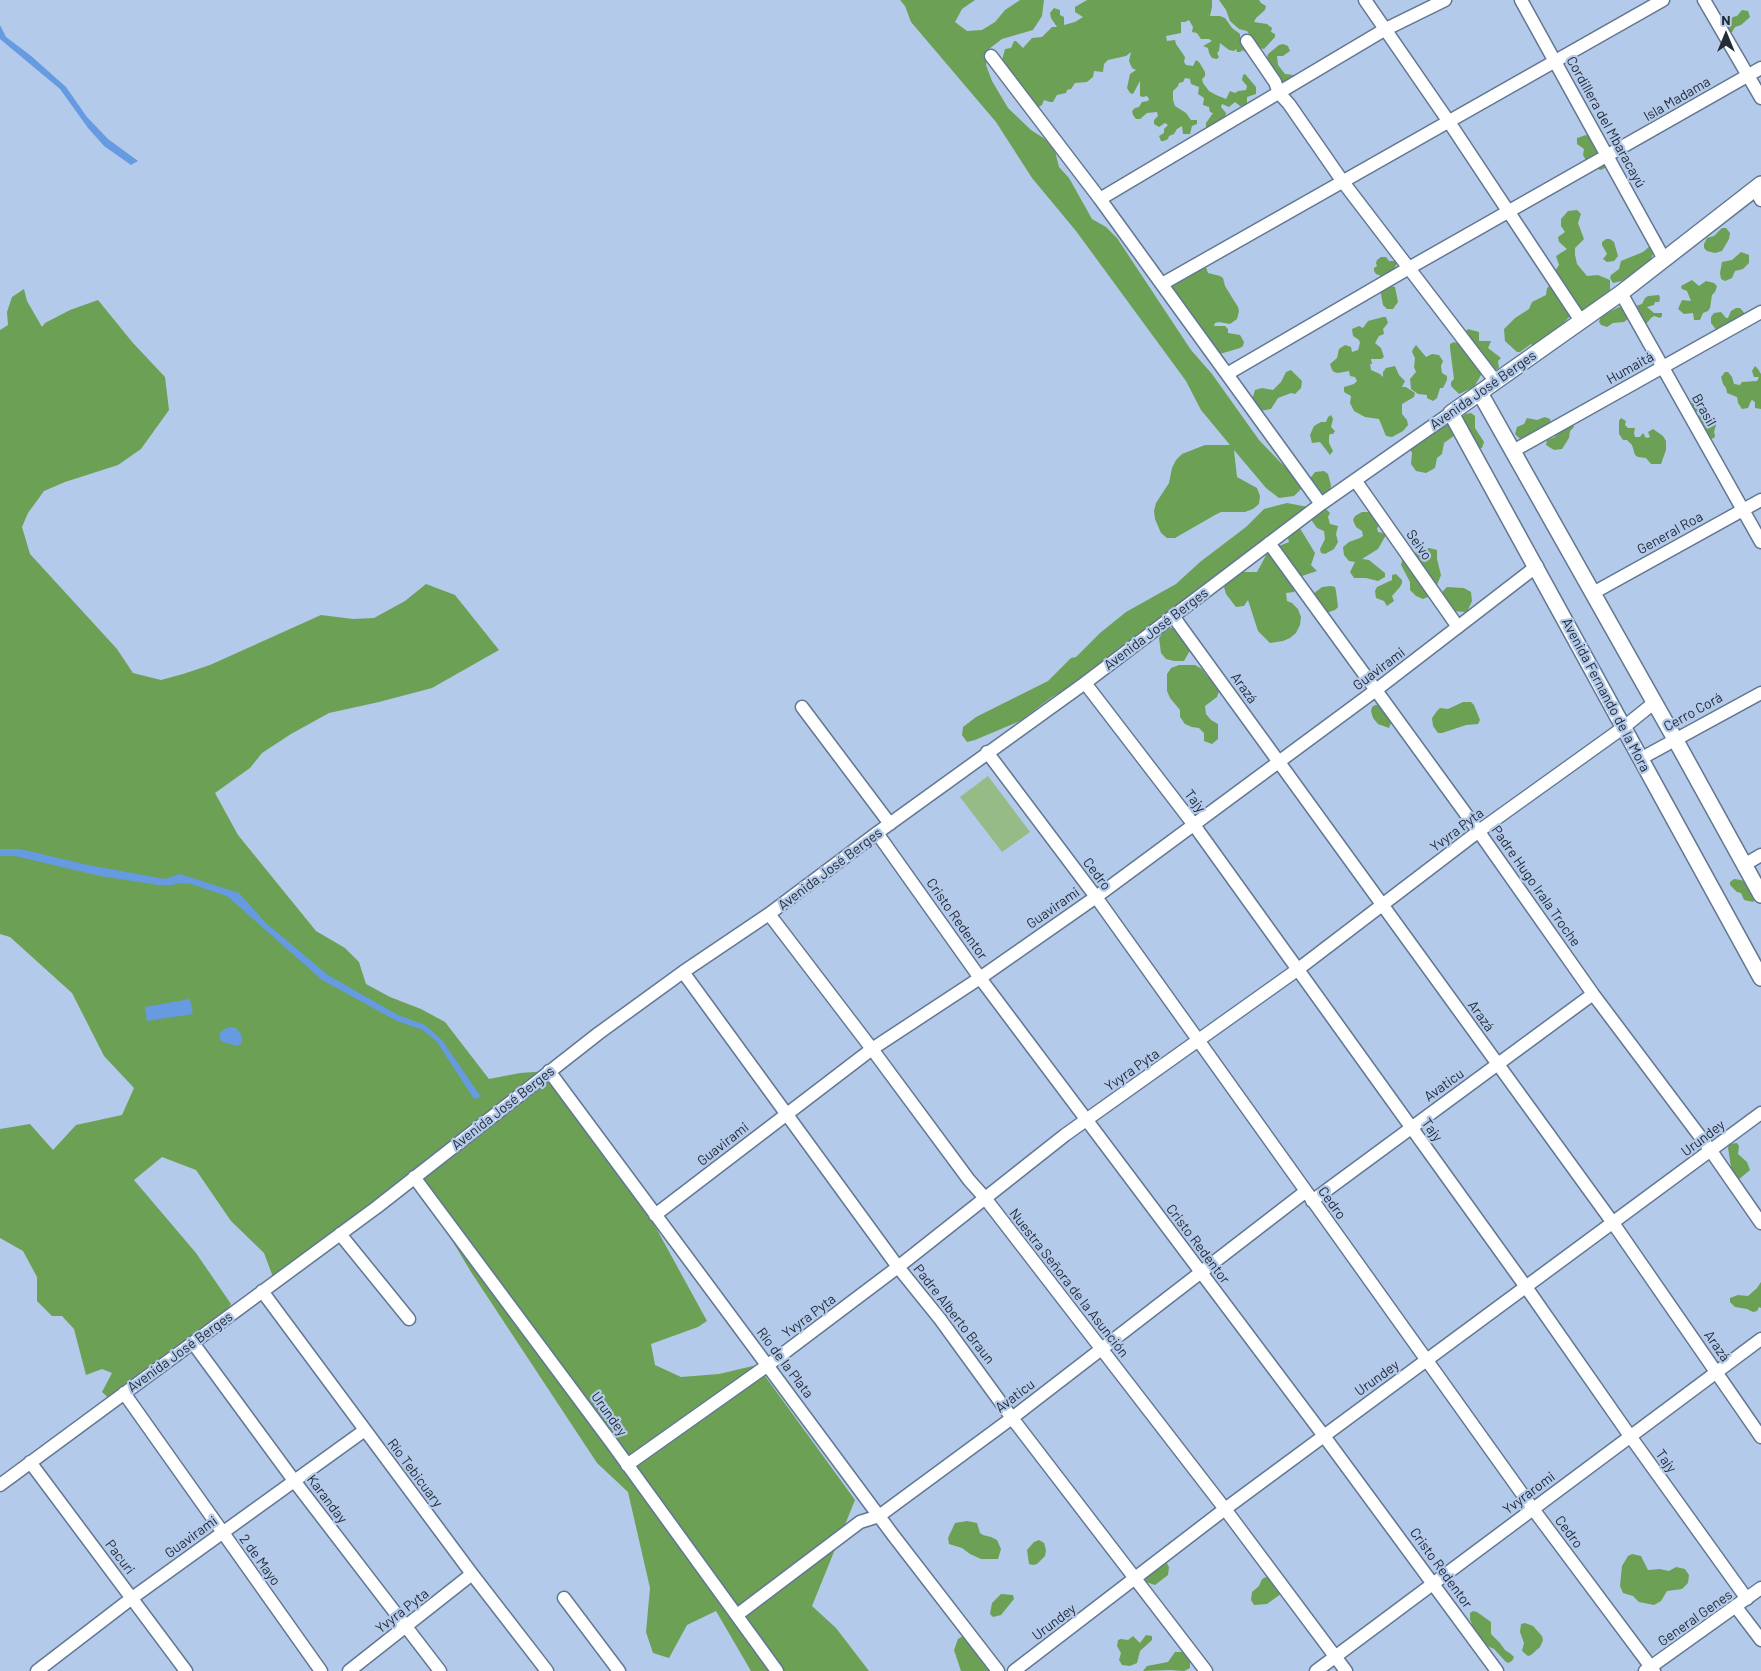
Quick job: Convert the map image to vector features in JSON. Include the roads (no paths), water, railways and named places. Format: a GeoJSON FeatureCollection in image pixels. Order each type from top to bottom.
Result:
{"type":"FeatureCollection","features":[{"type":"Feature","properties":{"kind":"main road","name":"Avenida José Berges"},"geometry":{"type":"LineString","coordinates":[[1451,413],[1621,293],[1664,258],[1759,191]]}},
{"type":"Feature","properties":{"kind":"main road"},"geometry":{"type":"LineString","coordinates":[[1480,394],[1655,702],[1761,895]]}},
{"type":"Feature","properties":{"kind":"main road","name":"Avenida Fernando de la Mora"},"geometry":{"type":"LineString","coordinates":[[1451,413],[1537,566],[1640,759],[1761,978]]}},
{"type":"Feature","properties":{"kind":"street"},"geometry":{"type":"LineString","coordinates":[[1365,0],[1449,122],[1581,321]]}},
{"type":"Feature","properties":{"kind":"street"},"geometry":{"type":"LineString","coordinates":[[1100,199],[1384,30],[1445,0]]}},
{"type":"Feature","properties":{"kind":"street","name":"Cordillera del Mbaracayú"},"geometry":{"type":"LineString","coordinates":[[1521,0],[1664,258]]}},
{"type":"Feature","properties":{"kind":"street"},"geometry":{"type":"LineString","coordinates":[[1162,284],[1663,0]]}},
{"type":"Feature","properties":{"kind":"street"},"geometry":{"type":"LineString","coordinates":[[1704,0],[1761,98]]}},
{"type":"Feature","properties":{"kind":"street"},"geometry":{"type":"LineString","coordinates":[[1248,41],[1275,82],[1279,93],[1289,104],[1343,182],[1496,382]]}},
{"type":"Feature","properties":{"kind":"street"},"geometry":{"type":"LineString","coordinates":[[991,56],[1100,199],[1321,504]]}},
{"type":"Feature","properties":{"kind":"street","name":"Isla Madama"},"geometry":{"type":"LineString","coordinates":[[1228,374],[1408,268],[1761,68]]}},
{"type":"Feature","properties":{"kind":"street","name":"Brasil"},"geometry":{"type":"LineString","coordinates":[[1621,293],[1761,542]]}},
{"type":"Feature","properties":{"kind":"street","name":"Humaitá"},"geometry":{"type":"LineString","coordinates":[[1513,451],[1761,312]]}},
{"type":"Feature","properties":{"kind":"street","name":"Avenida José Berges"},"geometry":{"type":"LineString","coordinates":[[0,1485],[377,1207],[549,1072],[683,972],[770,914],[987,752],[1085,683],[1321,504],[1451,413]]}},
{"type":"Feature","properties":{"kind":"street","name":"Seivo"},"geometry":{"type":"LineString","coordinates":[[1355,480],[1458,627]]}},
{"type":"Feature","properties":{"kind":"street","name":"General Roa"},"geometry":{"type":"LineString","coordinates":[[1593,593],[1761,500]]}},
{"type":"Feature","properties":{"kind":"street","name":"Padre Hugo Irala Troche"},"geometry":{"type":"LineString","coordinates":[[1269,543],[1479,832],[1593,994],[1711,1151],[1761,1223]]}},
{"type":"Feature","properties":{"kind":"street","name":"Guavirami"},"geometry":{"type":"LineString","coordinates":[[655,1216],[872,1049],[980,978],[1096,897],[1376,690],[1537,566]]}},
{"type":"Feature","properties":{"kind":"street","name":"Arazá"},"geometry":{"type":"LineString","coordinates":[[1173,616],[1497,1065],[1614,1223],[1761,1437]]}},
{"type":"Feature","properties":{"kind":"street","name":"Tajy"},"geometry":{"type":"LineString","coordinates":[[1085,683],[1194,824],[1747,1599]]}},
{"type":"Feature","properties":{"kind":"street","name":"Cerro Corá"},"geometry":{"type":"LineString","coordinates":[[1640,759],[1761,692]]}},
{"type":"Feature","properties":{"kind":"street","name":"Yvyra Pyta"},"geometry":{"type":"LineString","coordinates":[[627,1465],[768,1365],[1086,1120],[1297,970],[1382,904],[1624,727],[1655,702]]}},
{"type":"Feature","properties":{"kind":"street"},"geometry":{"type":"LineString","coordinates":[[802,707],[890,824]]}},
{"type":"Feature","properties":{"kind":"street","name":"Cedro"},"geometry":{"type":"LineString","coordinates":[[987,752],[1096,897],[1309,1197],[1650,1670]]}},
{"type":"Feature","properties":{"kind":"street","name":"Cristo Redentor"},"geometry":{"type":"LineString","coordinates":[[877,833],[980,978],[1324,1436],[1497,1671]]}},
{"type":"Feature","properties":{"kind":"street"},"geometry":{"type":"LineString","coordinates":[[1744,864],[1761,855]]}},
{"type":"Feature","properties":{"kind":"street","name":"Nuestra Señora de la Asunción"},"geometry":{"type":"LineString","coordinates":[[770,914],[960,1168],[1226,1509],[1346,1671]]}},
{"type":"Feature","properties":{"kind":"street","name":"Padre Alberto Braun"},"geometry":{"type":"LineString","coordinates":[[683,972],[898,1266],[1206,1671]]}},
{"type":"Feature","properties":{"kind":"street","name":"Avaticu"},"geometry":{"type":"LineString","coordinates":[[737,1615],[860,1522],[879,1516],[1012,1418],[1201,1273],[1411,1127],[1593,994]]}},
{"type":"Feature","properties":{"kind":"street","name":"Río de la Plata"},"geometry":{"type":"LineString","coordinates":[[549,1072],[879,1516],[998,1671]]}},
{"type":"Feature","properties":{"kind":"street","name":"Urundey"},"geometry":{"type":"LineString","coordinates":[[1014,1671],[1226,1509],[1761,1113]]}},
{"type":"Feature","properties":{"kind":"street","name":"Urundey"},"geometry":{"type":"LineString","coordinates":[[414,1177],[777,1671]]}},
{"type":"Feature","properties":{"kind":"street"},"geometry":{"type":"LineString","coordinates":[[340,1234],[409,1319]]}},
{"type":"Feature","properties":{"kind":"street","name":"Río Tebicuary"},"geometry":{"type":"LineString","coordinates":[[262,1291],[472,1574],[547,1671]]}},
{"type":"Feature","properties":{"kind":"street","name":"Yvyraromi"},"geometry":{"type":"LineString","coordinates":[[1316,1671],[1761,1340]]}},
{"type":"Feature","properties":{"kind":"street","name":"Karanday"},"geometry":{"type":"LineString","coordinates":[[193,1343],[295,1482],[440,1671]]}},
{"type":"Feature","properties":{"kind":"street","name":"2 de Mayo"},"geometry":{"type":"LineString","coordinates":[[124,1393],[321,1671]]}},
{"type":"Feature","properties":{"kind":"street","name":"Guavirami"},"geometry":{"type":"LineString","coordinates":[[44,1669],[132,1598],[365,1430]]}},
{"type":"Feature","properties":{"kind":"street","name":"Pacuri"},"geometry":{"type":"LineString","coordinates":[[30,1462],[186,1671]]}},
{"type":"Feature","properties":{"kind":"street","name":"Yvyra Pyta"},"geometry":{"type":"LineString","coordinates":[[349,1671],[406,1628],[472,1574]]}},
{"type":"Feature","properties":{"kind":"street","name":"General Genes"},"geometry":{"type":"LineString","coordinates":[[1650,1670],[1761,1588]]}},
{"type":"Feature","properties":{"kind":"street"},"geometry":{"type":"LineString","coordinates":[[564,1598],[619,1671]]}},
{"type":"Feature","properties":{"kind":"street"},"geometry":{"type":"LineString","coordinates":[[1736,1607],[1761,1640]]}},
{"type":"Feature","properties":{"kind":"water"},"geometry":{"type":"Polygon","coordinates":[[[0,25],[6,37],[30,55],[66,87],[87,117],[108,139],[138,161],[131,165],[104,146],[88,128],[60,89],[0,39],[0,25]]]}},
{"type":"Feature","properties":{"kind":"water"},"geometry":{"type":"Polygon","coordinates":[[[0,849],[20,849],[88,865],[165,879],[180,874],[239,893],[266,923],[328,975],[398,1015],[425,1025],[442,1040],[481,1097],[474,1099],[437,1042],[423,1030],[397,1021],[322,980],[227,896],[191,884],[158,885],[100,876],[15,856],[0,856],[0,849]]]}},
{"type":"Feature","properties":{"kind":"water"},"geometry":{"type":"Polygon","coordinates":[[[190,999],[193,1014],[147,1021],[145,1007],[190,999]]]}},
{"type":"Feature","properties":{"kind":"water"},"geometry":{"type":"Polygon","coordinates":[[[230,1027],[236,1028],[241,1034],[242,1042],[238,1046],[220,1040],[220,1033],[230,1027]]]}}]}
